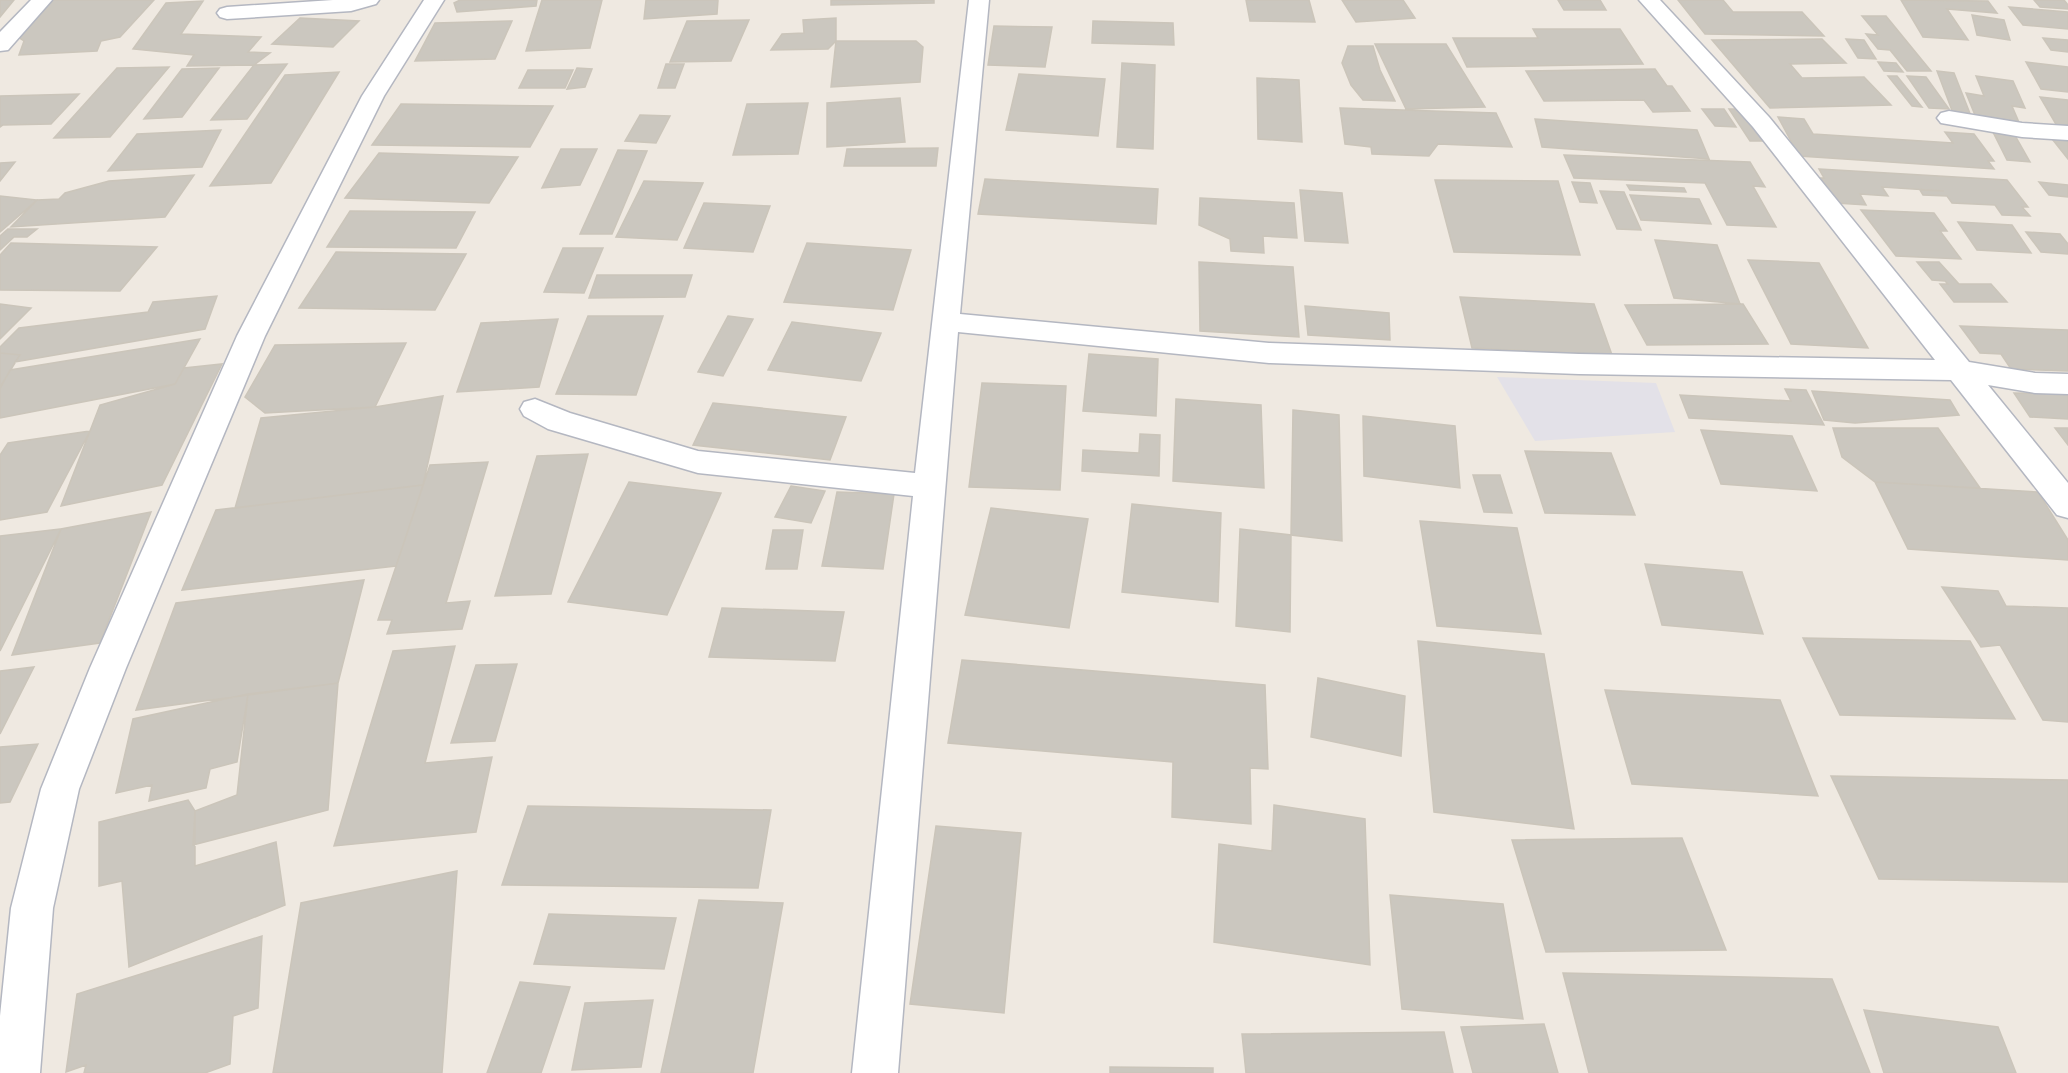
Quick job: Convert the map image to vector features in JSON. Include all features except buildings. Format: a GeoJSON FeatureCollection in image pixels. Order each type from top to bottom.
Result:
{"type":"FeatureCollection","features":[{"type":"Feature","properties":{"kind":"street"},"geometry":{"type":"LineString","coordinates":[[0,45],[42,0]]}},
{"type":"Feature","properties":{"kind":"street"},"geometry":{"type":"LineString","coordinates":[[227,13],[351,5],[369,0]]}},
{"type":"Feature","properties":{"kind":"street"},"geometry":{"type":"LineString","coordinates":[[17,1073],[32,908],[60,789],[112,657],[251,336],[373,96],[434,0]]}},
{"type":"Feature","properties":{"kind":"street"},"geometry":{"type":"LineString","coordinates":[[875,1073],[945,322],[979,0]]}},
{"type":"Feature","properties":{"kind":"street"},"geometry":{"type":"LineString","coordinates":[[1649,0],[1761,122],[2068,506]]}},
{"type":"Feature","properties":{"kind":"street"},"geometry":{"type":"LineString","coordinates":[[1949,118],[2068,133]]}},
{"type":"Feature","properties":{"kind":"street"},"geometry":{"type":"LineString","coordinates":[[945,322],[1269,354],[1579,364],[1957,370],[2035,383],[2068,384]]}},
{"type":"Feature","properties":{"kind":"street"},"geometry":{"type":"LineString","coordinates":[[535,409],[559,421],[698,462],[930,486]]}},
{"type":"Feature","properties":{"kind":"shaded area"},"geometry":{"type":"Polygon","coordinates":[[[1497,377],[1656,383],[1675,432],[1535,441],[1497,377]]]}}]}
